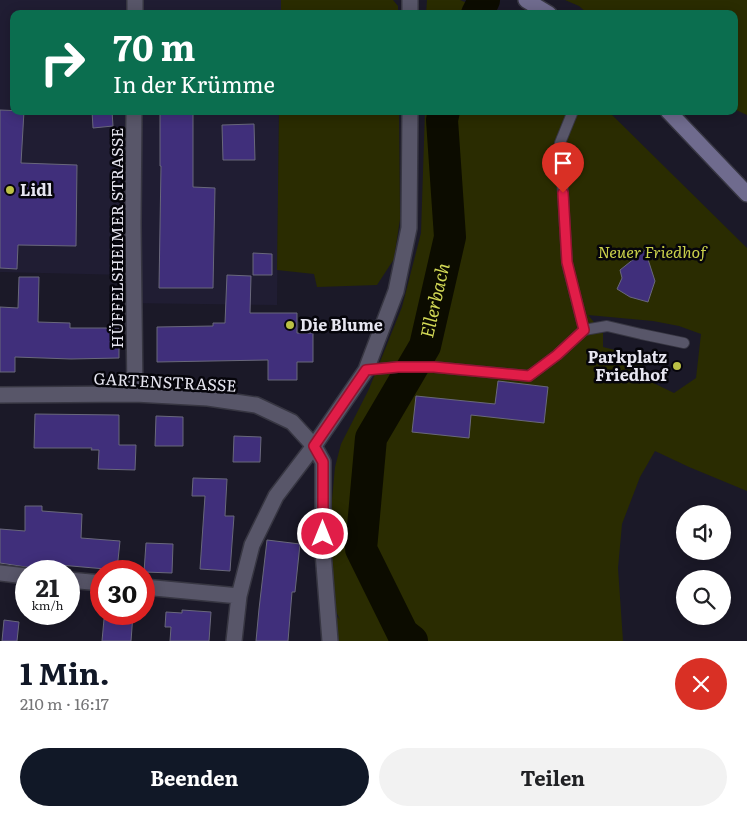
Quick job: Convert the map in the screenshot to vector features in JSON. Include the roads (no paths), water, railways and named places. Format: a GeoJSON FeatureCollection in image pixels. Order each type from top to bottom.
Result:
{"type":"FeatureCollection","features":[{"type":"Feature","properties":{"kind":"main road"},"geometry":{"type":"LineString","coordinates":[[526,0],[542,10]]}},
{"type":"Feature","properties":{"kind":"main road"},"geometry":{"type":"LineString","coordinates":[[672,115],[747,194]]}},
{"type":"Feature","properties":{"kind":"street","name":"HÜFFELSHEIMER STRASSE"},"geometry":{"type":"LineString","coordinates":[[134,115],[133,224],[136,394]]}},
{"type":"Feature","properties":{"kind":"street"},"geometry":{"type":"LineString","coordinates":[[234,641],[239,596],[252,546],[276,496],[314,446],[366,370],[396,291],[409,228],[410,115]]}},
{"type":"Feature","properties":{"kind":"street","name":"GARTENSTRASSE"},"geometry":{"type":"LineString","coordinates":[[0,395],[136,394],[208,398],[256,405],[292,422],[314,446]]}},
{"type":"Feature","properties":{"kind":"street"},"geometry":{"type":"LineString","coordinates":[[314,446],[323,462],[323,552],[330,641]]}},
{"type":"Feature","properties":{"kind":"street"},"geometry":{"type":"LineString","coordinates":[[0,573],[15,575]]}},
{"type":"Feature","properties":{"kind":"street"},"geometry":{"type":"LineString","coordinates":[[155,588],[239,596]]}},
{"type":"Feature","properties":{"kind":"lane"},"geometry":{"type":"LineString","coordinates":[[571,115],[560,143],[561,162],[567,262],[584,330]]}},
{"type":"Feature","properties":{"kind":"lane"},"geometry":{"type":"LineString","coordinates":[[366,370],[398,367],[434,367],[529,376],[557,355],[584,330],[607,326],[684,343]]}},
{"type":"Feature","properties":{"kind":"waterway","name":"Ellerbach"},"geometry":{"type":"LineString","coordinates":[[479,10],[484,0]]}},
{"type":"Feature","properties":{"kind":"waterway","name":"Ellerbach"},"geometry":{"type":"LineString","coordinates":[[412,641],[403,634],[361,549],[371,438],[425,346],[450,237],[443,115]]}},
{"type":"Feature","properties":{"kind":"place","name":"Lidl"},"geometry":{"type":"Point","coordinates":[10,190]}},
{"type":"Feature","properties":{"kind":"place","name":"Die Blume"},"geometry":{"type":"Point","coordinates":[290,325]}},
{"type":"Feature","properties":{"kind":"place","name":"Parkplatz Friedhof"},"geometry":{"type":"Point","coordinates":[677,366]}},
{"type":"Feature","properties":{"kind":"park label","name":"Neuer Friedhof"},"geometry":{"type":"Point","coordinates":[652,252]}}]}
